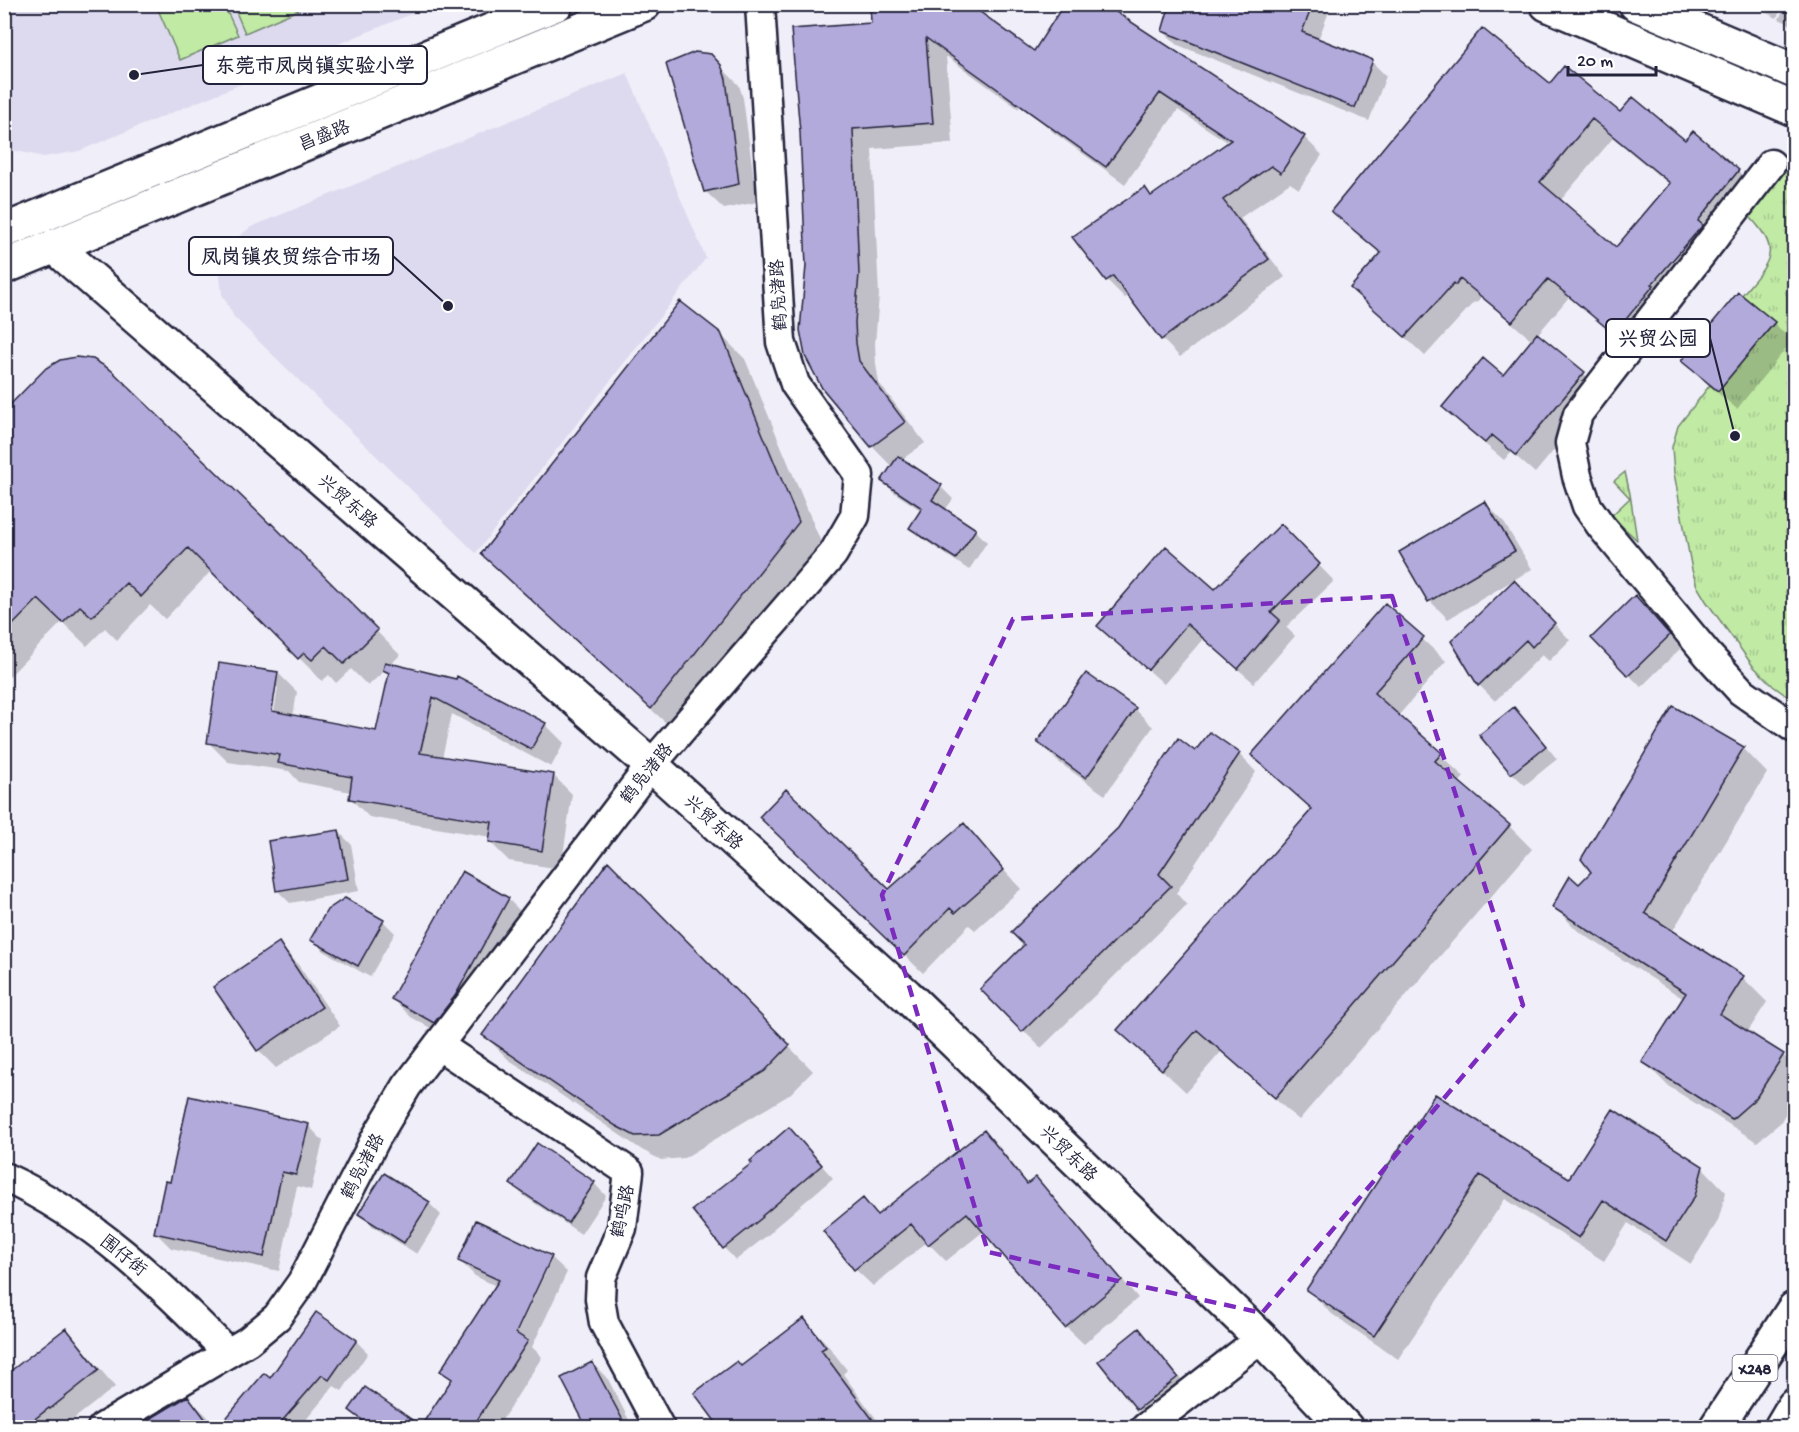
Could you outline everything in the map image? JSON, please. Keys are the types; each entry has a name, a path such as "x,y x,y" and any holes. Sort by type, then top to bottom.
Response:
{"street":[{"name":"昌盛路","path":"10,225 556,4"},
{"name":"昌盛路","path":"4,267 644,4"},
{"name":"鹤凫渚路","path":"102,1428 248,1341 278,1317 302,1282 377,1136 407,1086 651,765 833,554 855,516 859,475 795,384 781,342 760,4"},
{"path":"1547,4 1794,109"},
{"path":"1636,4 1794,71"},
{"path":"1771,164 1578,414 1570,443 1577,476 1587,506 1601,526 1708,655 1741,691 1794,728"},
{"path":"10,225 54,246"},
{"name":"兴贸东路","path":"54,246 651,765 909,998 1261,1338 1346,1428"},
{"name":"鹤鸣路","path":"438,1045 629,1172 622,1228 601,1278 600,1299 604,1323 660,1428"},
{"name":"围仔街","path":"4,1177 76,1218 130,1260 181,1305 228,1353"},
{"name":"X248","path":"1716,1428 1794,1309"},
{"path":"1145,1428 1261,1338"},
{"path":"1780,1428 1794,1406"}],"highlighted area":[{"path":"1392,596 1523,1005 1262,1313 988,1252 882,895 1013,619"}],"shaded area":[{"path":"4,5 433,5 79,151 44,157 12,150 5,145"},
{"path":"627,73 706,258 476,553 234,317 222,294 219,269 229,244 251,227"}],"green space":[{"path":"156,5 224,5 238,35 180,60"},
{"path":"233,5 301,5 303,8 245,33"},
{"path":"1794,161 1794,701 1773,686 1753,666 1697,586 1674,473 1672,447 1678,426 1710,385 1718,391 1775,322 1742,295 1769,257 1766,239 1749,216"},
{"path":"1625,472 1630,494 1637,540 1611,516 1630,498 1614,481"}],"building":[{"path":"870,4 969,4 1034,51 1064,4 1104,4 1305,136 1281,173 1271,166 1223,200 1269,259 1161,340 1113,276 1106,281 1072,237 1145,187 1151,196 1231,140 1160,93 1106,167 926,38 933,123 853,129 859,274 855,322 859,361 905,422 871,447 822,388 805,356 800,330 806,266 800,132 791,29 871,23"},
{"path":"1170,4 1313,4 1302,32 1373,60 1355,108 1162,31"},
{"path":"1482,28 1550,83 1564,66 1620,112 1633,97 1685,140 1693,131 1739,170 1698,221 1703,225 1652,284 1654,285 1614,334 1548,279 1512,322 1460,279 1405,337 1350,288 1381,253 1331,211","holes":["1592,119 1670,183 1616,247 1540,182"]},
{"path":"695,52 711,54 721,65 726,79 739,184 704,192 666,64"},
{"path":"1738,292 1775,322 1718,391 1681,361"},
{"path":"680,301 721,333 799,522 651,709 481,554"},
{"path":"1537,333 1585,372 1516,455 1492,435 1485,443 1442,407 1483,358 1503,375"},
{"path":"76,357 93,359 111,370 271,523 378,630 344,664 326,646 312,660 304,653 298,659 188,548 141,597 126,583 92,617 80,606 63,623 38,599 4,634 4,411 46,368 60,360"},
{"path":"898,456 942,485 932,500 976,529 956,559 909,528 922,508 881,481"},
{"path":"1485,501 1515,551 1428,602 1399,552"},
{"path":"1281,524 1320,564 1271,612 1280,620 1238,669 1187,624 1148,670 1097,626 1166,546 1215,589"},
{"path":"1514,580 1555,623 1532,647 1526,640 1478,686 1451,641"},
{"path":"1635,595 1670,635 1628,676 1591,638"},
{"path":"1385,603 1424,637 1374,693 1442,753 1435,761 1510,825 1275,1098 1197,1030 1162,1070 1117,1030 1312,809 1251,755"},
{"path":"385,662 456,679 457,676 546,723 531,749 433,697 420,753 554,774 542,851 489,842 492,822 349,799 352,777 278,763 280,755 207,743 219,663 278,672 272,711 376,731 389,673 383,670"},
{"path":"1086,673 1136,708 1086,778 1037,742"},
{"path":"1673,706 1744,747 1645,913 1744,976 1720,1014 1784,1054 1756,1098 1732,1119 1642,1062 1686,993 1552,907 1570,876 1579,884 1591,872 1581,859"},
{"path":"1514,707 1546,746 1511,774 1479,735"},
{"path":"1210,732 1240,753 1159,874 1171,886 1022,1032 980,989 1024,945 1011,932 1118,828 1178,738 1195,751"},
{"path":"786,789 889,889 964,823 1004,870 955,913 950,908 904,956 759,817"},
{"path":"339,830 348,879 276,891 268,841"},
{"path":"608,861 790,1045 765,1071 659,1135 635,1136 616,1126 482,1035"},
{"path":"462,871 509,898 455,996 434,1023 391,999"},
{"path":"345,898 384,920 358,966 310,940 327,910"},
{"path":"279,942 322,1007 257,1051 213,987"},
{"path":"1435,1094 1569,1178 1613,1109 1703,1166 1695,1196 1666,1241 1603,1200 1579,1238 1480,1175 1374,1336 1306,1290"},
{"path":"189,1096 309,1124 296,1175 282,1172 264,1257 154,1233 165,1181 170,1182"},
{"path":"789,1127 822,1165 723,1249 692,1210 752,1163 750,1161"},
{"path":"984,1130 1027,1184 1036,1177 1122,1280 1065,1328 967,1213 928,1245 911,1224 854,1270 823,1231 863,1198 877,1215"},
{"path":"537,1143 595,1182 568,1223 510,1184"},
{"path":"384,1173 430,1202 404,1243 358,1214"},
{"path":"476,1220 552,1256 516,1333 528,1341 472,1428 373,1428 349,1410 365,1387 421,1426 452,1379 440,1371 499,1280 458,1261"},
{"path":"316,1312 357,1340 329,1380 322,1375 276,1428 218,1428 264,1373 270,1378"},
{"path":"804,1318 826,1347 821,1350 879,1428 720,1428 694,1393 737,1361 741,1366"},
{"path":"66,1328 99,1370 23,1428 4,1428 4,1376"},
{"path":"1139,1328 1178,1377 1137,1410 1098,1361"},
{"path":"592,1362 627,1428 587,1428 561,1378"},
{"path":"188,1396 212,1428 135,1428"}],"place":[{"name":"东莞市凤岗镇实验小学","path":"134,75"},
{"name":"凤岗镇农贸综合市场","path":"448,306"},
{"name":"兴贸公园","path":"1735,436"}]}
